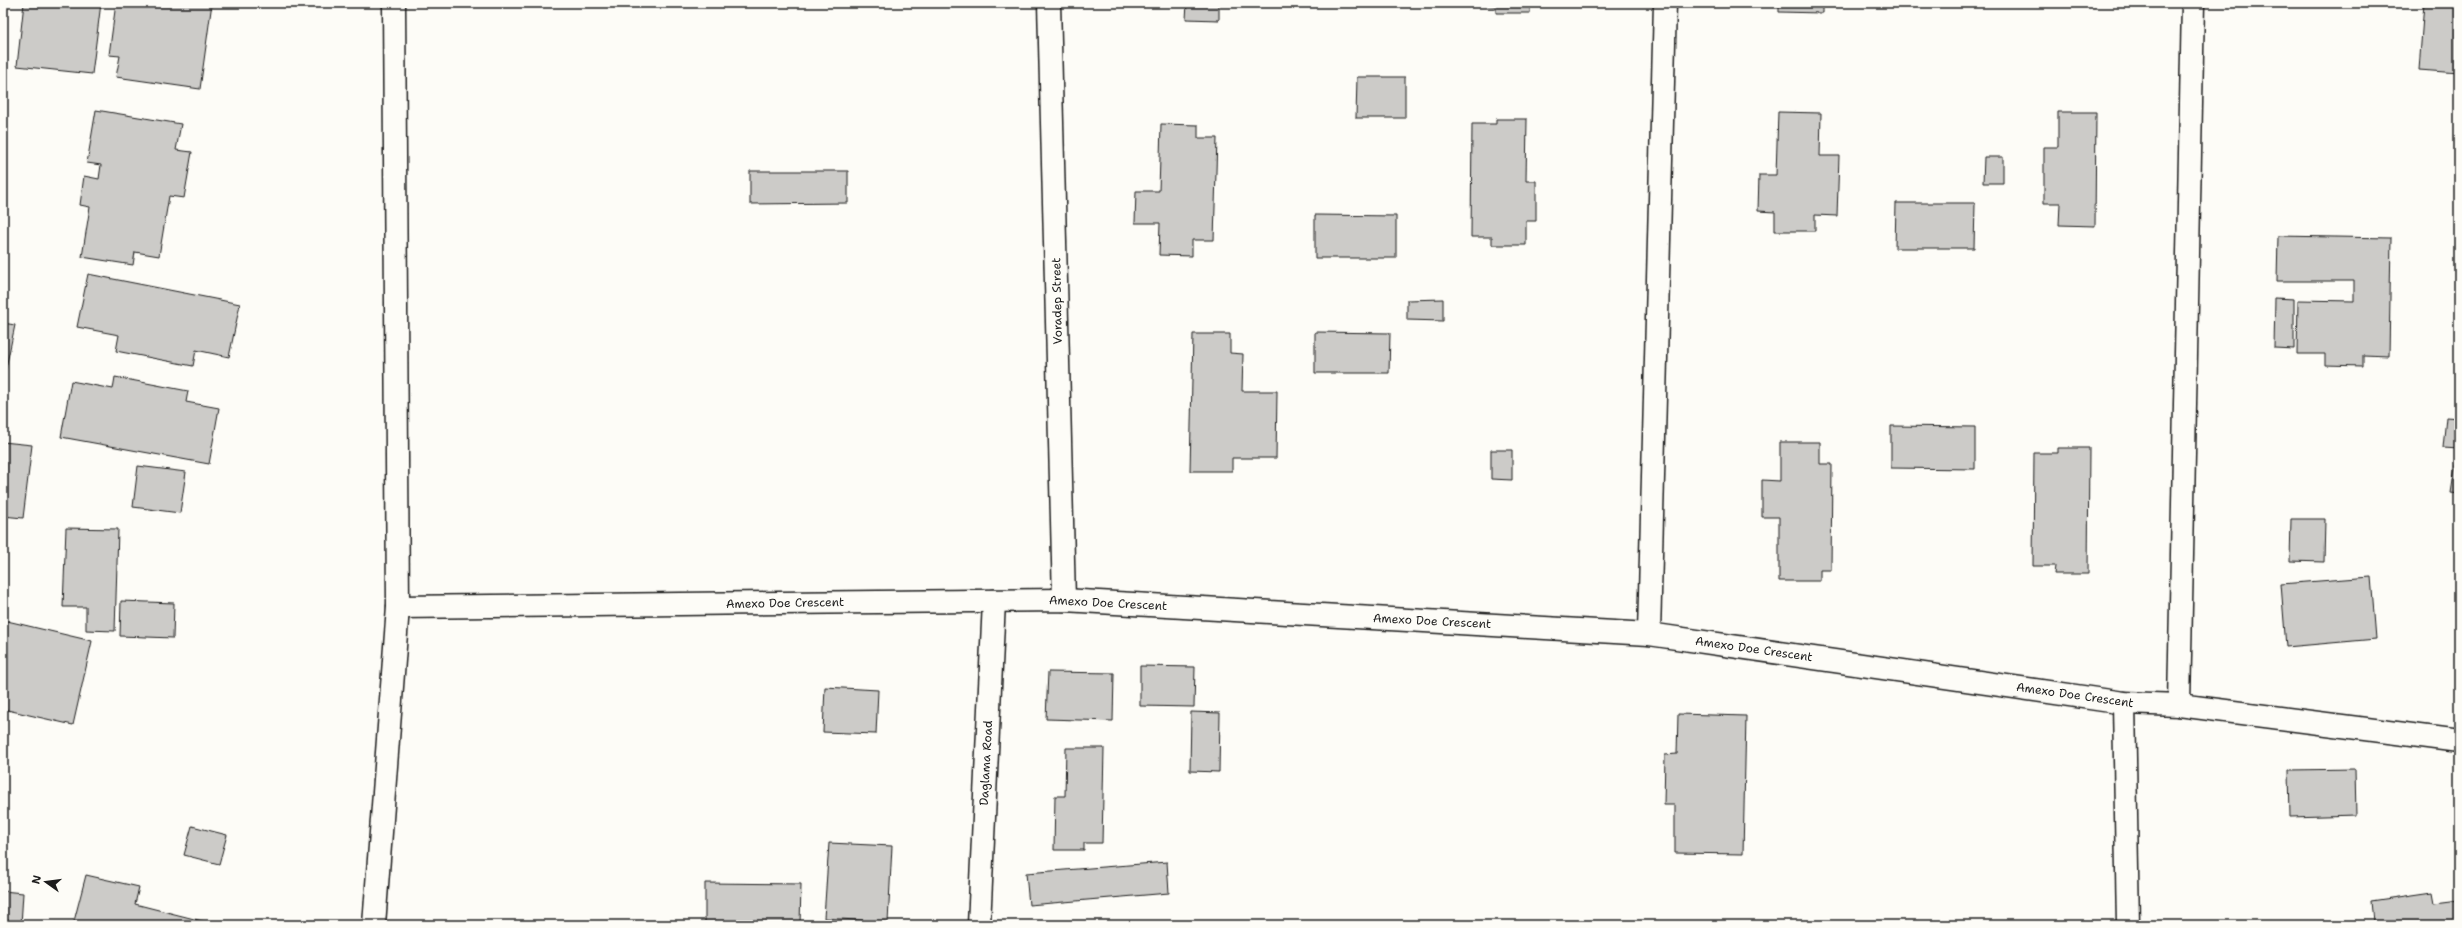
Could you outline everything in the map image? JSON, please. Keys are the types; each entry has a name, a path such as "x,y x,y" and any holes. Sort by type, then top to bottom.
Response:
{"street":[{"path":"374,925 398,607 394,3"},
{"name":"Voradep Street","path":"1049,3 1064,600"},
{"path":"1649,634 1665,3"},
{"path":"2179,706 2193,3"},
{"name":"Amexo Doe Crescent","path":"398,607 1064,600 1649,634 2124,702 2179,706 2459,742"},
{"name":"Daglama Road","path":"979,925 994,601"},
{"path":"2124,702 2128,925"}],"building":[{"path":"24,3 101,3 92,74 17,66"},
{"path":"116,3 212,3 200,89 116,77 120,56 109,55"},
{"path":"1187,3 1241,3 1219,4 1219,20 1186,19"},
{"path":"1475,3 1530,3 1530,13 1496,13 1496,6 1475,5"},
{"path":"1779,3 1822,3 1822,13 1779,12"},
{"path":"2054,3 2096,3 2096,6 2054,5"},
{"path":"2424,3 2459,3 2459,73 2419,70"},
{"path":"1357,77 1405,77 1405,118 1356,118"},
{"path":"96,110 181,124 176,150 192,152 184,198 169,196 159,256 135,252 133,265 82,257 90,207 80,205 84,176 99,179 101,165 87,163"},
{"path":"1778,112 1821,113 1820,156 1839,156 1837,216 1815,215 1815,231 1775,231 1775,212 1758,211 1759,175 1776,175"},
{"path":"2058,112 2096,112 2095,226 2059,225 2060,203 2044,203 2044,147 2058,147"},
{"path":"1496,119 1527,119 1526,181 1536,181 1536,221 1526,221 1526,245 1492,245 1492,237 1471,237 1472,124 1496,124"},
{"path":"1161,124 1198,125 1198,138 1217,138 1214,240 1192,240 1192,256 1159,255 1160,223 1135,223 1136,191 1159,191"},
{"path":"1984,157 2003,157 2003,183 1983,183"},
{"path":"750,171 848,171 848,203 750,204"},
{"path":"1896,203 1975,203 1974,248 1895,248"},
{"path":"1315,215 1396,216 1396,258 1315,258"},
{"path":"2278,236 2391,238 2389,356 2363,355 2363,366 2325,365 2325,354 2297,354 2298,300 2354,301 2354,281 2277,281"},
{"path":"88,274 240,304 229,357 196,350 193,366 116,351 119,335 77,327"},
{"path":"2275,298 2294,299 2294,349 2274,348"},
{"path":"1443,299 1443,321 1407,320 1407,300"},
{"path":"3,323 15,325 3,382"},
{"path":"1315,332 1390,333 1389,373 1315,373"},
{"path":"1193,334 1230,334 1230,353 1243,354 1242,391 1277,391 1276,458 1232,458 1232,471 1190,471"},
{"path":"115,377 188,391 186,402 219,408 209,464 61,437 71,381 113,389"},
{"path":"2446,417 2459,418 2459,449 2443,448"},
{"path":"1891,426 1975,427 1975,469 1891,468"},
{"path":"3,442 32,445 23,518 3,516"},
{"path":"1780,442 1820,442 1820,464 1832,464 1831,570 1820,570 1820,581 1779,581 1779,517 1762,517 1762,480 1780,481"},
{"path":"2058,448 2089,448 2088,574 2054,574 2055,566 2033,566 2034,453 2058,453"},
{"path":"1491,450 1512,450 1512,480 1491,479"},
{"path":"2457,455 2459,455 2459,494 2451,493"},
{"path":"138,466 186,472 180,513 133,507"},
{"path":"2291,519 2325,519 2324,562 2290,561"},
{"path":"66,528 118,529 115,631 86,630 86,607 63,607"},
{"path":"2371,577 2376,639 2286,647 2281,584"},
{"path":"121,601 174,603 173,638 120,636"},
{"path":"3,620 92,641 73,725 3,709"},
{"path":"1140,666 1195,667 1194,707 1140,706"},
{"path":"1048,672 1114,673 1113,721 1046,719"},
{"path":"825,687 878,690 876,734 823,732"},
{"path":"1191,712 1220,713 1219,772 1190,771"},
{"path":"1678,714 1746,716 1743,854 1675,853 1675,805 1664,805 1665,755 1677,754"},
{"path":"1066,748 1104,748 1102,843 1084,843 1084,850 1054,850 1055,796 1065,796"},
{"path":"2355,769 2356,815 2290,817 2289,770"},
{"path":"192,826 227,835 219,864 184,855"},
{"path":"829,843 892,846 888,922 824,918"},
{"path":"1167,862 1169,893 1029,905 1026,873"},
{"path":"86,875 139,887 135,904 210,923 210,925 73,925"},
{"path":"705,883 801,884 800,925 705,925"},
{"path":"3,891 23,893 21,925 3,925"},
{"path":"2433,892 2435,903 2459,900 2459,925 2358,925 2373,923 2371,901"}]}
